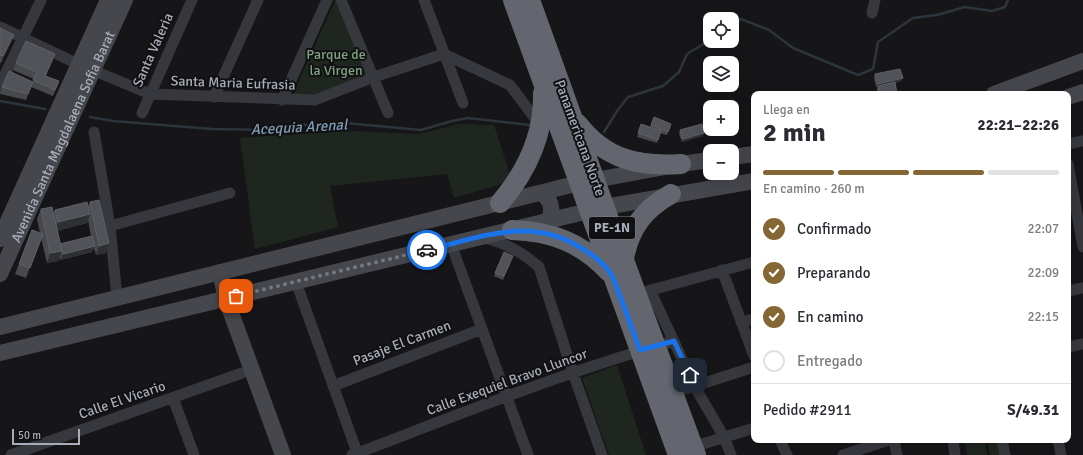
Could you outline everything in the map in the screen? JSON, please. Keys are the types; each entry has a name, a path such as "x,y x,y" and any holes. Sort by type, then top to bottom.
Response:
{"highway":[{"name":"Panamericana Norte","path":"513,0 542,81 587,181 597,209 612,274 656,346 674,393 689,452"},
{"name":"Panamericana Norte","path":"530,0 570,114 587,181"},
{"path":"500,203 514,186 526,167 535,146 543,103 542,81"},
{"path":"570,114 586,134 607,151 623,159 640,164 680,164"},
{"path":"624,258 628,241 635,226 646,212 659,201 671,194"},
{"name":"Panamericana Norte","path":"597,209 643,292 656,346 689,452"},
{"path":"512,230 537,232 567,240 584,249 599,260 612,274"}],"main road":[{"name":"Avenida Santa Magdalaena Sofia Barat","path":"0,239 108,0"},
{"name":"Avenida Santa Magdalaena Sofia Barat","path":"0,274 125,0"},
{"path":"1002,91 1083,61"},
{"path":"1071,96 1083,92"},
{"path":"739,156 751,154"},
{"path":"0,327 587,181 703,161"},
{"path":"0,353 597,209 671,194 751,181"},
{"path":"541,193 548,199 552,208 548,221"},
{"path":"215,273 221,300 242,373 272,455"},
{"path":"221,300 283,455"}],"street":[{"path":"0,84 41,0"},
{"name":"Santa Valeria","path":"142,113 192,0"},
{"path":"214,97 258,0"},
{"path":"282,100 327,0"},
{"path":"341,0 388,113"},
{"path":"424,0 462,103"},
{"path":"872,13 875,0"},
{"name":"Santa Maria Eufrasia","path":"0,27 78,64 150,94 315,100 374,77 444,54"},
{"path":"444,54 511,86 540,125"},
{"path":"94,132 110,226 117,298"},
{"path":"1071,143 1083,141"},
{"path":"1071,181 1083,247"},
{"path":"110,226 230,193"},
{"path":"482,237 494,240 510,247 528,257 539,267 573,374 602,455"},
{"path":"451,244 528,455"},
{"path":"643,292 751,263"},
{"path":"722,270 751,348"},
{"path":"296,282 333,386 355,454"},
{"path":"1071,290 1083,288"},
{"path":"741,322 751,320"},
{"name":"Pasaje El Carmen","path":"333,386 482,329"},
{"path":"1071,346 1083,344"},
{"path":"656,346 695,387 724,437 731,455"},
{"name":"Calle Exequiel Bravo Lluncor","path":"355,454 506,397 656,346"},
{"path":"674,393 751,368"},
{"name":"Calle El Vicario","path":"11,455 242,373"},
{"path":"173,398 194,455"},
{"path":"689,452 724,437 751,429"},
{"path":"781,443 787,455"},
{"path":"843,455 880,443"},
{"path":"895,443 897,455"},
{"path":"953,443 955,455"},
{"path":"1003,443 1005,455"},
{"path":"1059,443 1061,455"}],"green space":[{"name":"Parque de la Virgen","path":"335,1 340,1 369,77 317,96 296,96 294,92"},
{"path":"458,124 494,125 512,181 454,198 447,174 330,186 338,227 255,249 240,138 351,131 419,134"},
{"path":"617,365 646,455 609,455 582,378"},
{"path":"965,443 985,443 987,455 967,455"},
{"path":"988,443 1001,443 1003,455 990,455"}],"building":[{"path":"0,28 14,35 3,56 0,55"},
{"path":"26,41 55,54 45,76 59,81 55,90 33,80 37,72 16,63"},
{"path":"900,69 903,78 878,84 875,74"},
{"path":"9,71 33,82 28,94 2,87"},
{"path":"895,82 896,91 879,91 878,86"},
{"path":"654,117 671,124 668,132 651,125"},
{"path":"641,124 661,131 658,140 638,133"},
{"path":"702,124 703,133 683,139 680,130"},
{"path":"99,200 109,243 99,246 90,202"},
{"path":"87,202 90,214 58,222 55,210"},
{"path":"52,207 62,251 50,253 41,209"},
{"path":"32,230 43,234 30,268 19,264"},
{"path":"92,236 95,246 63,254 60,244"},
{"path":"504,252 513,256 504,276 495,273"}],"waterway":[{"name":"Acequia Arenal","path":"739,21 741,19 769,30 793,48 858,75 873,69 878,42 913,18 937,15 965,7 992,11 1005,7 1008,0"},
{"name":"Acequia Arenal","path":"604,132 628,97 663,86 679,72 687,54 703,44"},
{"name":"Acequia Arenal","path":"0,101 45,109"},
{"name":"Acequia Arenal","path":"90,117 113,121 212,129 274,130 295,124 320,126 345,123 421,130 468,118 530,125"}],"way so far":[{"path":"236,296 427,250"}],"route":[{"path":"427,250 512,230 531,230 567,240 584,249 599,260 612,274 640,350 674,341 690,375"}]}
